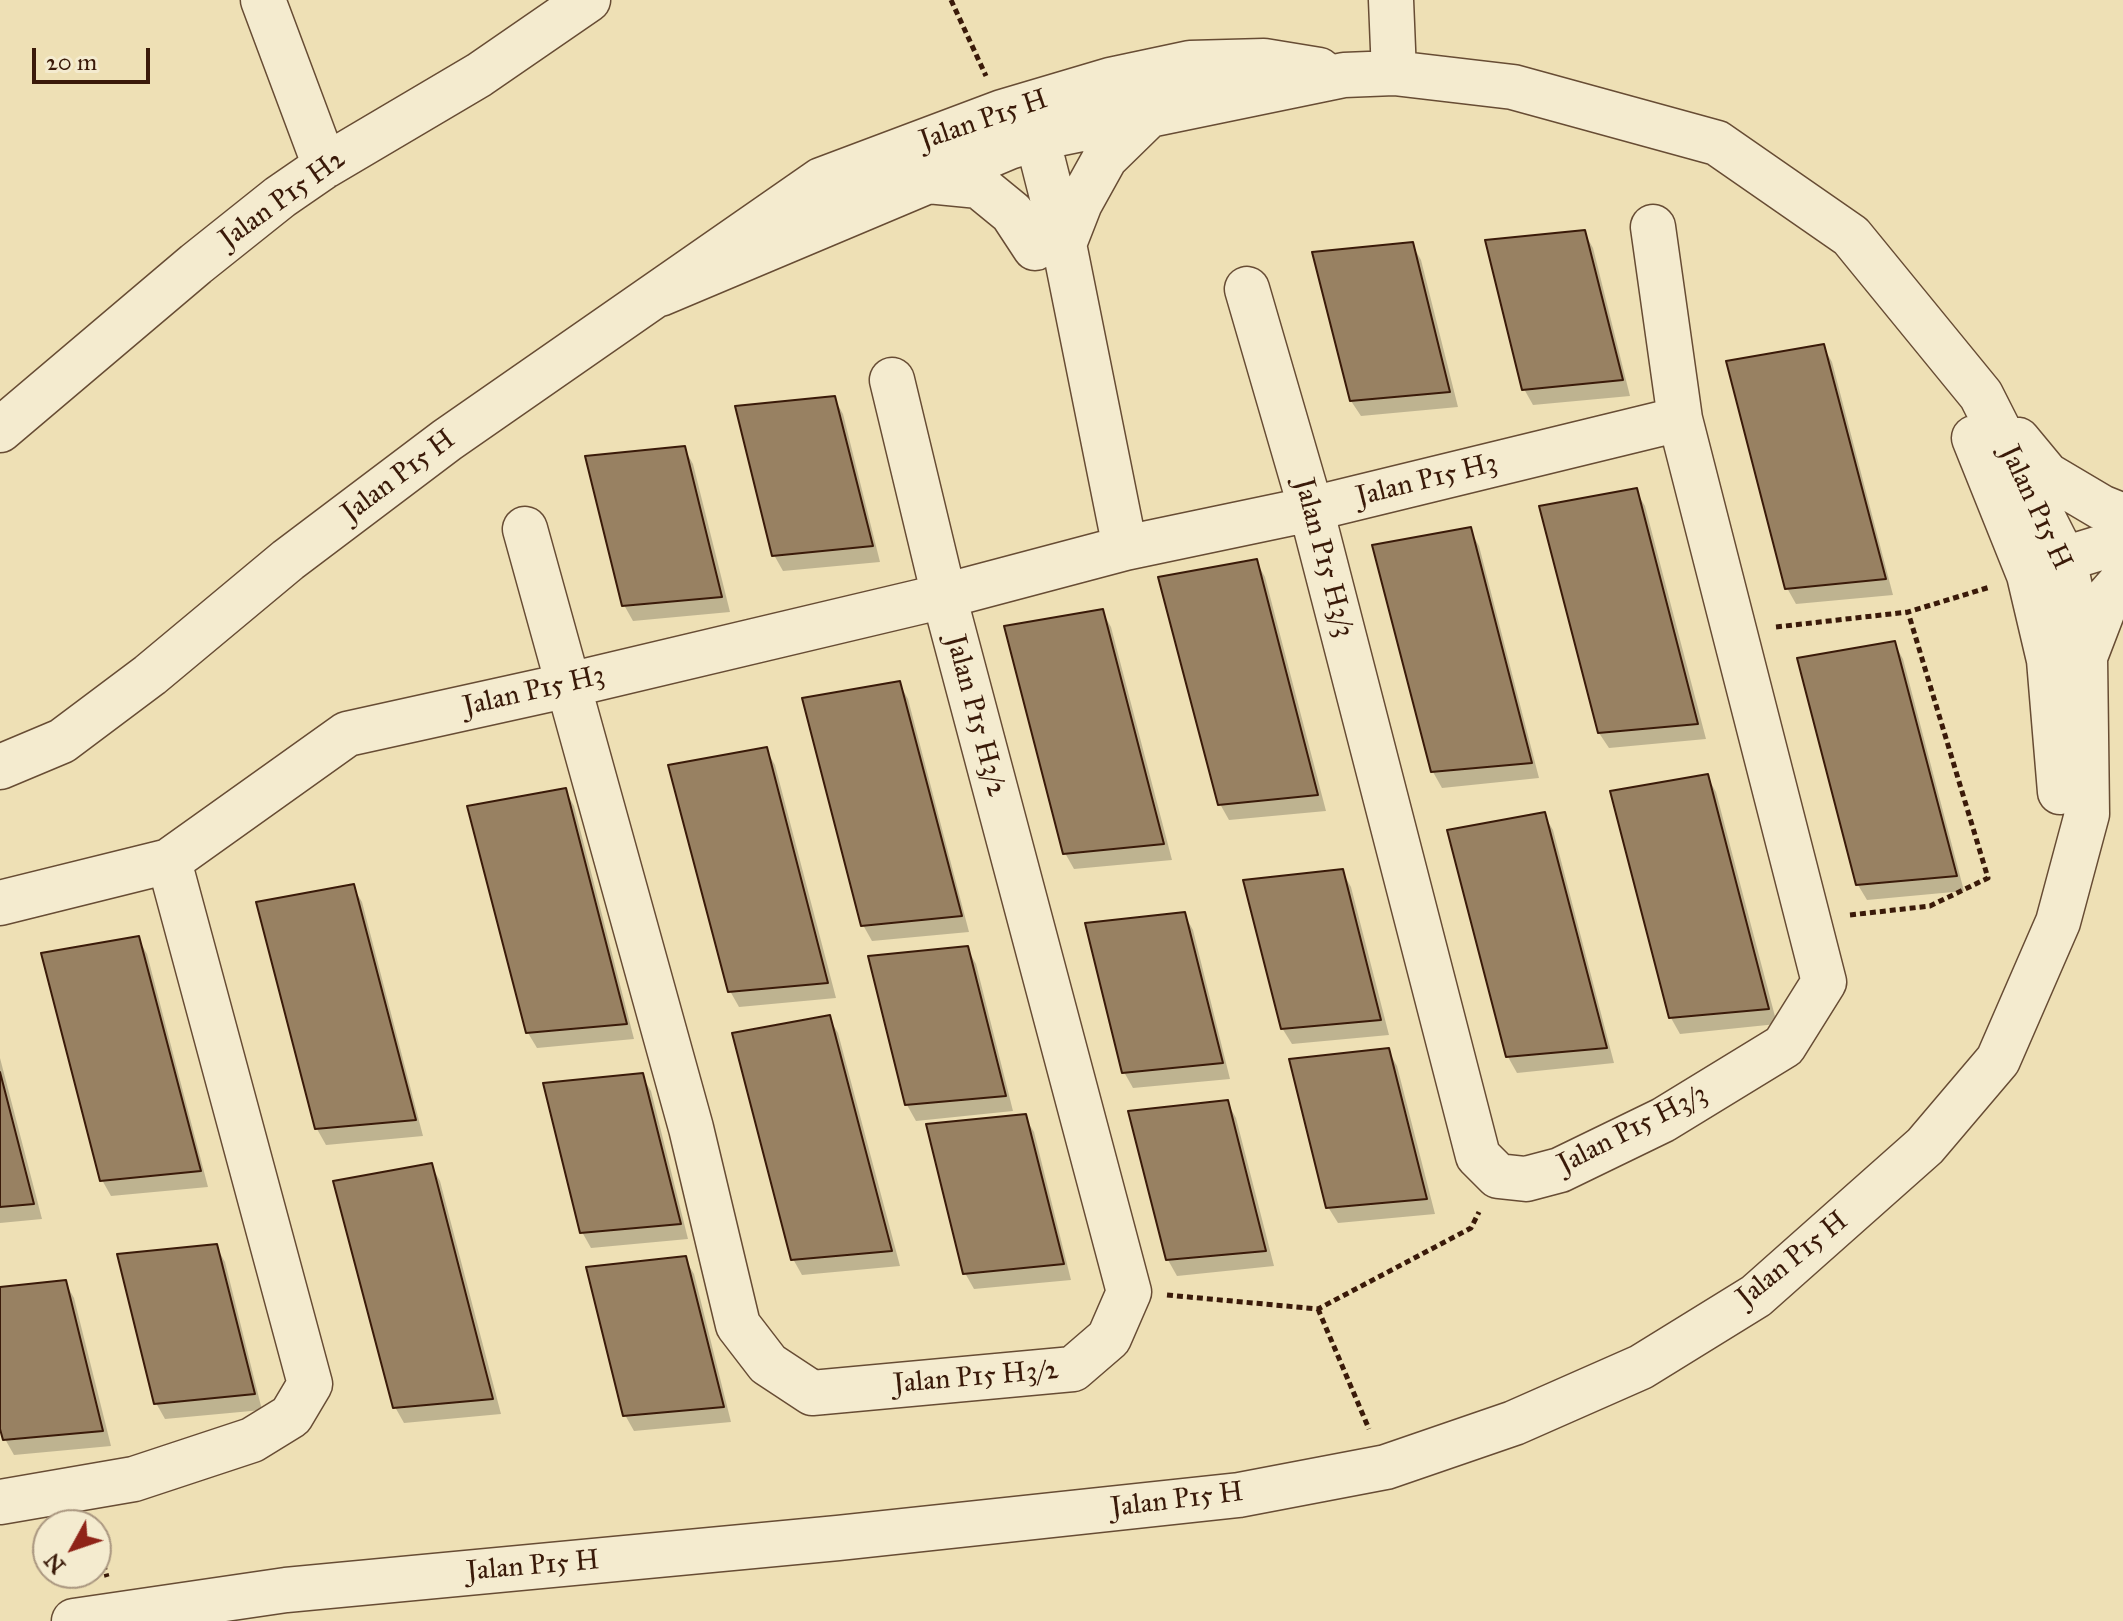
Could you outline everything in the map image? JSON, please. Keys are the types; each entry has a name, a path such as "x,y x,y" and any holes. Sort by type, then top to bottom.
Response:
{"street":[{"path":"263,0 325,166"},
{"name":"Jalan P15 H2","path":"0,430 280,197 325,166 479,75 588,0"},
{"path":"1391,0 1394,73"},
{"name":"Jalan P15 H","path":"660,294 928,181 1020,125 1110,80 1190,63 1264,61 1344,75"},
{"name":"Jalan P15 H","path":"0,767 62,741 150,675 288,560 447,440 821,180 1020,125 1148,116 1344,75 1394,73 1513,87 1717,143 1851,236 1981,395 2046,567 2055,581 2067,659 2058,922 1998,1060 1925,1146 1756,1296 1641,1367 1514,1423 1386,1467 1239,1495 854,1536 286,1590 74,1621"},
{"path":"1049,246 1080,203 1105,158 1148,116"},
{"path":"1020,125 1049,246 1113,551"},
{"path":"928,181 979,186 1049,246"},
{"name":"Jalan P15 H3/3","path":"1247,289 1311,509 1478,1156 1498,1176 1526,1179 1560,1170 1663,1120 1784,1046 1824,982 1680,419 1653,227"},
{"name":"Jalan P15 H","path":"1851,236 1962,407 1986,468 2042,543 2046,567"},
{"name":"Jalan P15 H3/2","path":"525,529 691,1128 738,1325 768,1364 812,1393 1073,1369 1109,1338 1129,1292 944,596 892,380"},
{"path":"1981,395 2047,475 2101,507 2123,516"},
{"name":"Jalan P15 H3","path":"0,903 169,861 347,734 569,685 944,596 1113,551 1311,509 1680,419"},
{"path":"2046,567 2123,541"},
{"path":"2067,659 2108,597 2123,580"},
{"name":"Jalan P15 H","path":"0,735 69,711 150,675"},
{"path":"0,1502 134,1479 252,1440 291,1416 310,1384 169,861"}],"path":[{"path":"951,0 1020,125"},
{"path":"1734,632 1908,612 2046,567"},
{"path":"1808,919 1930,906 1988,878 1908,612"},
{"path":"1129,1292 1318,1309 1471,1228 1498,1176"},
{"path":"1318,1309 1386,1467"}],"building":[{"path":"1585,230 1623,380 1522,390 1485,240"},
{"path":"1413,242 1450,392 1350,401 1312,252"},
{"path":"1824,344 1886,579 1785,589 1726,361"},
{"path":"835,396 873,546 772,556 735,406"},
{"path":"685,446 722,597 622,606 585,456"},
{"path":"1637,488 1698,724 1598,733 1539,506"},
{"path":"1471,527 1532,763 1431,772 1372,545"},
{"path":"1257,559 1318,795 1218,805 1158,577"},
{"path":"1103,609 1164,844 1063,854 1004,626"},
{"path":"1895,641 1957,876 1856,885 1797,658"},
{"path":"900,681 962,916 861,926 802,698"},
{"path":"767,747 828,983 728,992 668,765"},
{"path":"1708,774 1769,1009 1669,1018 1610,791"},
{"path":"566,788 627,1024 526,1033 467,806"},
{"path":"1545,812 1607,1048 1506,1057 1447,830"},
{"path":"1343,869 1381,1020 1281,1029 1243,880"},
{"path":"354,884 416,1120 315,1129 256,902"},
{"path":"1185,912 1223,1063 1122,1073 1085,923"},
{"path":"139,936 201,1171 100,1181 41,953"},
{"path":"968,946 1006,1096 905,1105 868,956"},
{"path":"830,1015 892,1251 791,1260 732,1033"},
{"path":"1389,1048 1427,1199 1326,1208 1289,1059"},
{"path":"0,1072 34,1204 0,1207"},
{"path":"643,1073 681,1224 580,1233 543,1083"},
{"path":"1228,1100 1266,1251 1166,1260 1128,1111"},
{"path":"1026,1114 1064,1264 963,1274 926,1124"},
{"path":"432,1163 493,1399 393,1408 333,1181"},
{"path":"217,1244 255,1394 154,1404 117,1254"},
{"path":"686,1256 724,1407 623,1416 586,1267"},
{"path":"66,1280 103,1431 3,1440 0,1429 0,1287"}]}
